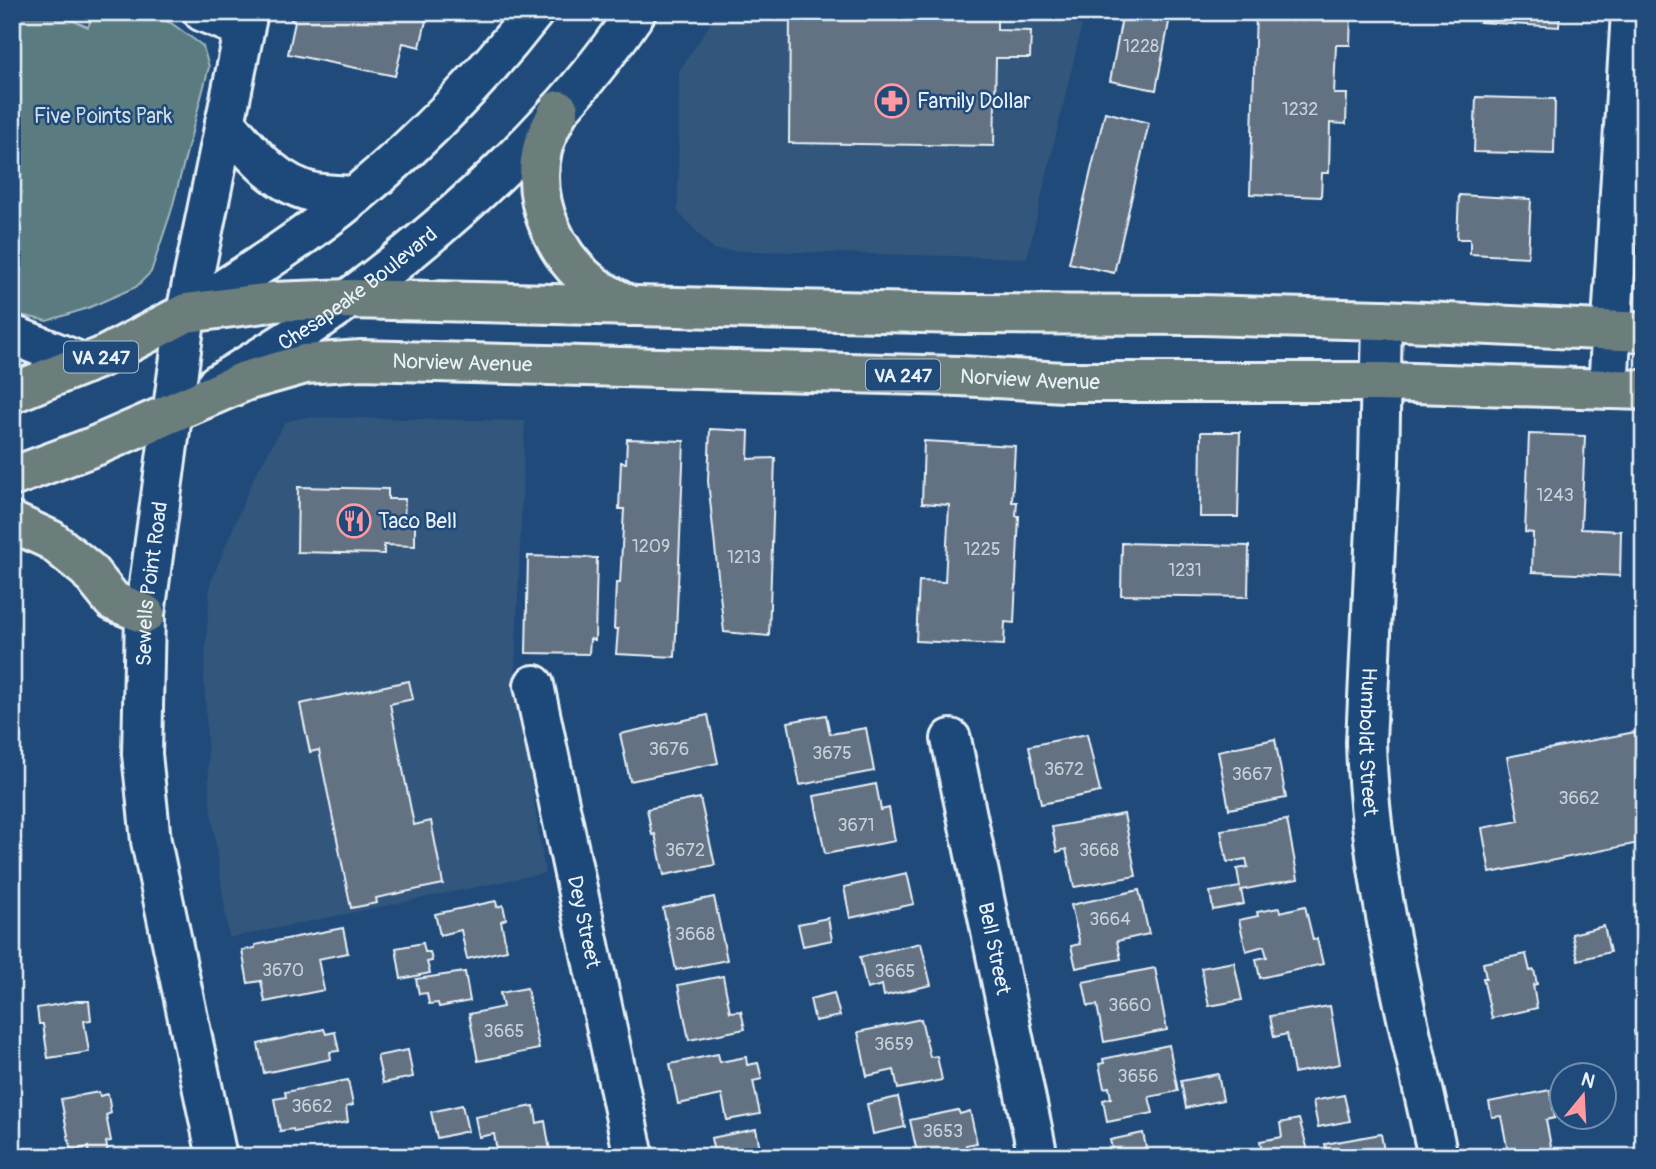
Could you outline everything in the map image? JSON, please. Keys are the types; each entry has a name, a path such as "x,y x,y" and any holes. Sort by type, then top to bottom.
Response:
{"main road":[{"path":"202,12 246,20"},
{"path":"186,313 264,264 354,196 427,132 507,46 534,12"},
{"name":"Chesapeake Boulevard","path":"12,477 171,413 350,299 413,250 489,182 559,110 636,12"},
{"path":"1626,389 1631,12"},
{"name":"Sewells Point Road","path":"217,1157 151,841 142,754 145,614 186,313 246,20"},
{"path":"559,110 542,152 539,184 543,211 557,243 579,272 601,290 632,307"},
{"path":"225,122 264,168 288,184 316,193 354,196"},
{"name":"VA 247","path":"12,393 85,364 186,313 272,302 350,299 963,314 1202,315 1627,331"},
{"name":"Humboldt Street","path":"1382,320 1379,462 1366,742 1367,781 1377,869 1438,1157"},
{"path":"12,335 85,364"},
{"name":"Norview Avenue","path":"171,413 245,381 305,364 361,360 960,376 1064,382 1381,382 1626,389"},
{"path":"12,522 51,540 88,570 113,600 145,614"},
{"name":"Dey Street","path":"534,685 634,1157"},
{"name":"Bell Street","path":"951,739 1038,1157"}],"shaded area":[{"path":"718,12 1085,12 1027,258 714,250 678,212 679,71"},
{"path":"306,417 525,421 515,673 545,873 229,938 210,804 204,676 210,584 254,477 285,422"}],"green space":[{"name":"Five Points Park","path":"12,12 53,12 88,27 94,12 141,12 171,23 203,46 209,67 171,212 151,272 136,287 88,308 47,321 12,313"}],"building":[{"path":"293,12 428,12 420,47 403,43 395,76 288,54 295,22 291,20"},
{"name":"Family Dollar","path":"790,12 997,12 997,30 1031,31 1030,58 996,58 994,146 789,143"},
{"path":"1123,12 1171,12 1156,90 1110,81"},
{"path":"1256,12 1351,14 1350,45 1336,45 1334,94 1347,94 1346,124 1330,123 1329,173 1322,173 1321,197 1250,194"},
{"path":"1481,12 1560,12 1559,27 1480,22"},
{"path":"1476,97 1555,99 1554,154 1474,152"},
{"path":"1105,112 1149,123 1114,273 1069,263"},
{"path":"1459,195 1531,199 1528,257 1470,254 1470,239 1457,239"},
{"path":"710,429 749,431 748,459 775,458 769,636 724,632 708,481"},
{"path":"1201,432 1240,432 1238,517 1200,517"},
{"path":"1529,434 1585,436 1581,529 1621,531 1620,576 1532,572 1533,533 1525,532"},
{"path":"627,439 684,441 675,657 616,654 616,583 620,583 624,509 619,509 621,462 626,463"},
{"path":"924,441 1015,446 1012,502 1017,502 1016,516 1019,516 1014,623 1005,622 1004,645 916,641 919,581 945,582 949,505 922,503"},
{"name":"Taco Bell","path":"298,487 388,489 388,499 405,499 404,520 415,521 415,546 384,545 384,554 297,552"},
{"path":"1122,543 1249,546 1248,597 1121,595"},
{"path":"528,556 597,558 595,640 590,639 589,654 526,653"},
{"path":"409,681 413,699 390,704 414,825 431,821 443,884 376,898 377,903 351,908 319,750 310,752 300,704"},
{"path":"708,715 718,763 630,781 620,734"},
{"path":"826,715 830,734 866,728 874,771 800,785 788,722"},
{"path":"1635,732 1644,776 1644,842 1490,873 1482,828 1519,821 1507,757"},
{"path":"1087,734 1100,792 1041,804 1029,746"},
{"path":"1275,739 1286,798 1229,809 1218,751"},
{"path":"876,784 881,810 889,808 895,841 825,854 814,796"},
{"path":"700,798 715,865 664,875 647,809"},
{"path":"1124,814 1136,876 1074,887 1066,849 1057,852 1052,827"},
{"path":"1287,820 1298,879 1241,890 1244,904 1213,910 1210,892 1240,887 1237,869 1248,867 1246,859 1227,862 1221,830"},
{"path":"907,873 914,904 850,918 844,887"},
{"path":"1139,890 1149,934 1117,941 1121,959 1076,968 1071,946 1080,944 1071,905"},
{"path":"714,897 727,960 676,970 663,908"},
{"path":"496,901 497,907 503,905 506,919 501,921 507,950 467,959 461,930 440,935 435,914"},
{"path":"1305,906 1313,940 1317,939 1323,964 1260,978 1256,959 1267,957 1264,946 1246,951 1239,920 1258,916 1257,912 1279,908 1280,912"},
{"path":"828,918 832,940 803,946 798,924"},
{"path":"1604,926 1610,952 1578,960 1572,934"},
{"path":"343,928 348,953 318,959 324,990 265,1002 261,981 248,983 242,950 255,948 255,945"},
{"path":"423,943 425,952 430,952 432,961 427,962 430,973 401,979 396,948"},
{"path":"921,943 931,985 884,996 882,985 867,989 860,957"},
{"path":"1526,954 1537,984 1533,985 1537,1008 1492,1018 1483,978 1486,978 1483,963"},
{"path":"1234,962 1242,1000 1209,1006 1201,968"},
{"path":"1155,968 1167,1030 1104,1042 1097,1005 1088,1006 1083,982"},
{"path":"465,972 470,1001 439,1007 438,1003 429,1004 427,993 419,994 416,979"},
{"path":"723,976 730,1012 741,1011 745,1029 689,1040 678,985"},
{"path":"527,988 539,1049 478,1061 469,1014 503,1007 500,993"},
{"path":"834,993 840,1016 815,1021 810,999"},
{"path":"89,1001 91,1020 84,1021 89,1052 48,1058 43,1024 39,1024 37,1008"},
{"path":"1330,1006 1340,1064 1294,1073 1287,1034 1274,1037 1270,1016"},
{"path":"921,1019 930,1057 937,1056 942,1080 898,1089 894,1070 867,1076 858,1032"},
{"path":"324,1029 326,1034 335,1032 339,1051 330,1052 331,1059 264,1073 258,1044"},
{"path":"1644,1030 1644,1067 1642,1068 1634,1031"},
{"path":"1169,1045 1178,1091 1149,1097 1153,1113 1107,1122 1103,1100 1111,1098 1109,1087 1104,1088 1099,1064 1104,1063 1103,1059"},
{"path":"408,1050 413,1077 383,1083 377,1056"},
{"path":"718,1054 720,1062 746,1057 747,1065 758,1063 762,1079 753,1081 760,1114 727,1120 722,1095 678,1104 670,1064"},
{"path":"1218,1074 1223,1100 1186,1108 1181,1081"},
{"path":"348,1080 353,1105 346,1107 348,1122 294,1132 293,1129 280,1131 274,1099 286,1097 285,1092"},
{"path":"1548,1090 1546,1120 1553,1157 1509,1157 1501,1116 1492,1117 1489,1102"},
{"path":"99,1092 100,1096 108,1094 111,1113 106,1115 111,1141 106,1142 108,1153 89,1156 88,1147 71,1151 61,1099"},
{"path":"1344,1095 1350,1121 1318,1127 1313,1101"},
{"path":"898,1097 905,1127 873,1134 867,1104"},
{"path":"462,1105 468,1131 437,1138 431,1112"},
{"path":"534,1106 537,1123 545,1121 551,1157 498,1157 494,1134 479,1137 475,1117"},
{"path":"958,1110 960,1114 970,1111 977,1143 966,1145 967,1149 918,1157 910,1120"},
{"path":"1299,1119 1310,1157 1263,1157 1260,1141 1282,1137 1280,1123"},
{"path":"756,1129 762,1157 715,1157 711,1138"},
{"path":"1143,1133 1148,1157 1114,1157 1110,1140"},
{"path":"1381,1134 1385,1157 1328,1157 1325,1144"}],"place":[{"name":"Family Dollar","path":"892,101"},
{"name":"Taco Bell","path":"354,521"}]}
